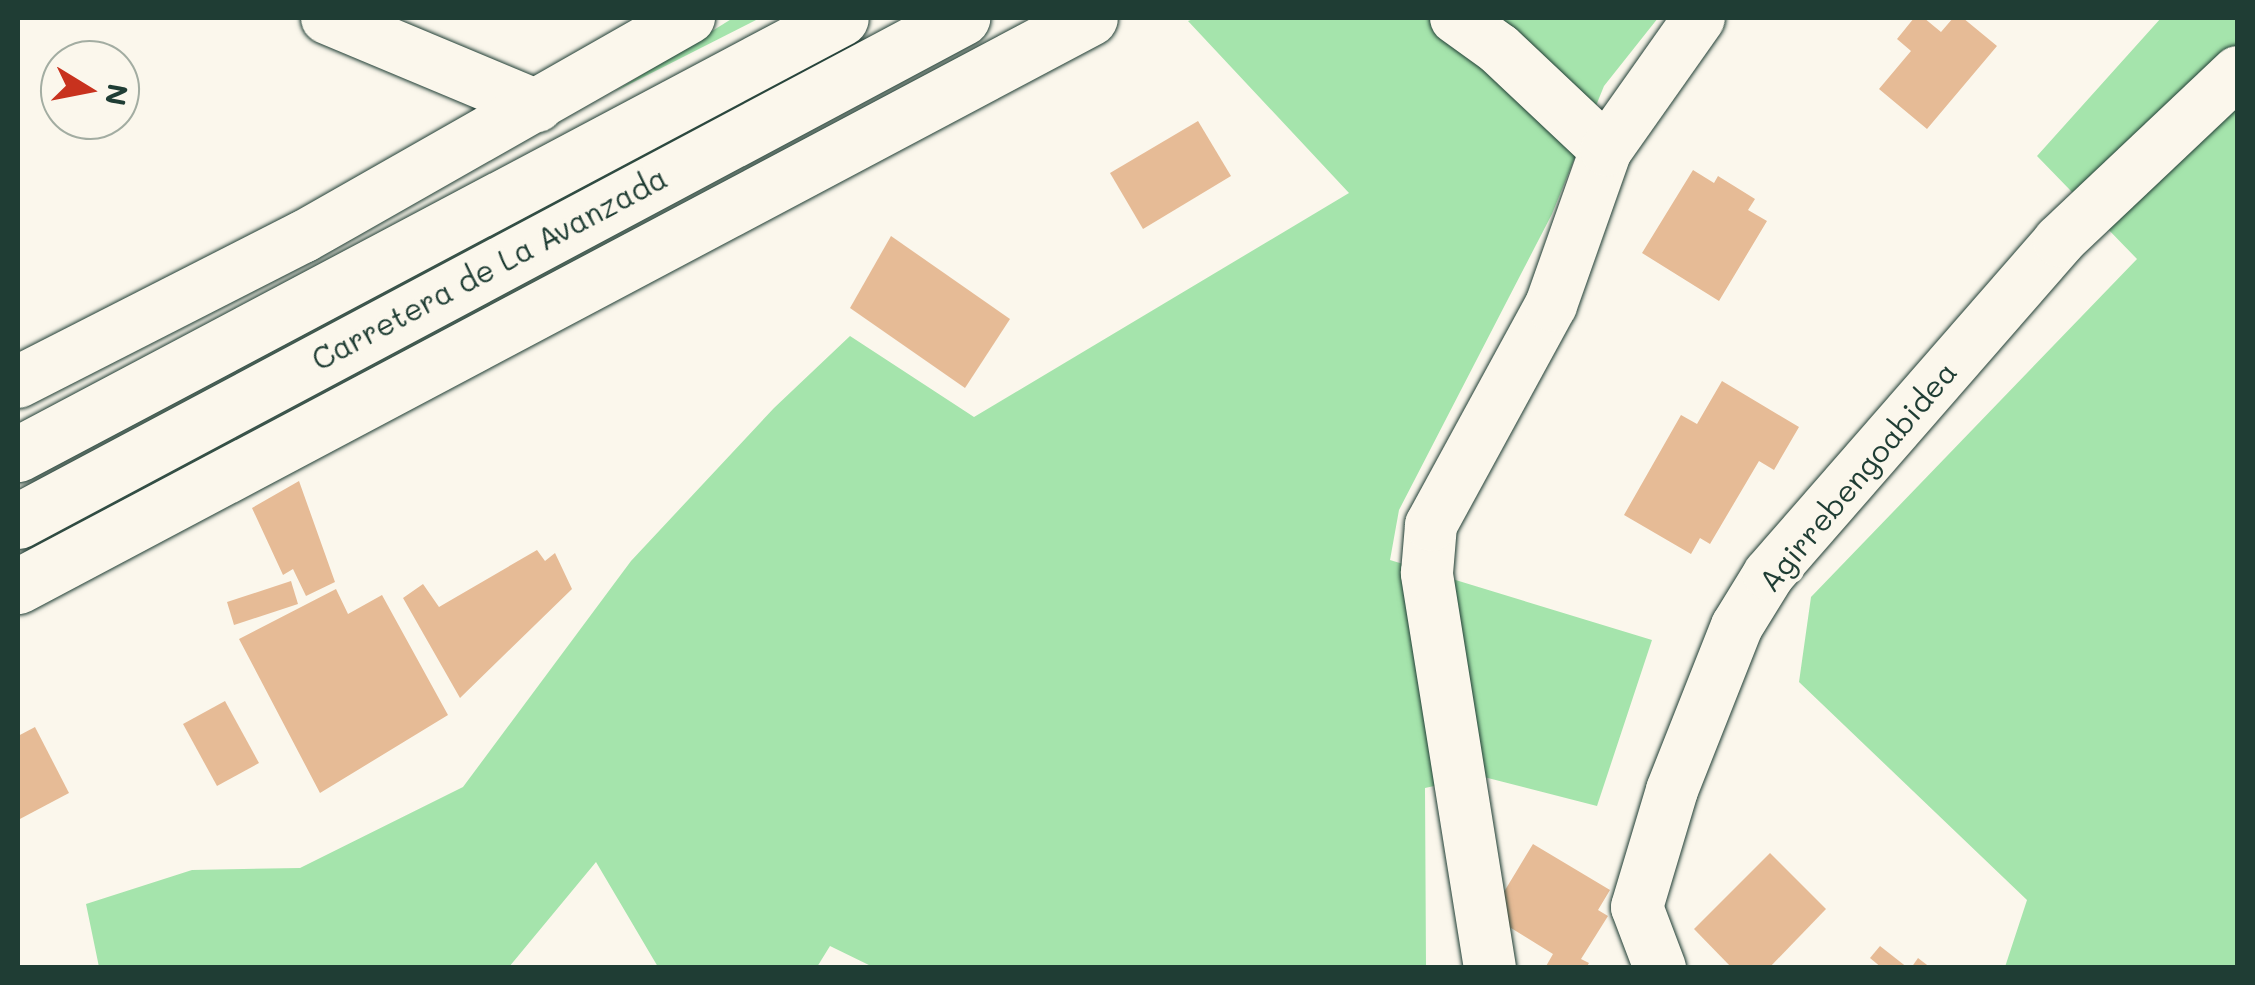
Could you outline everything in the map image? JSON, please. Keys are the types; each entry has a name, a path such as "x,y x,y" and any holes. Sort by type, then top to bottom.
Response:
{"main road":[{"name":"Carretera de La Avanzada","path":"18,454 841,18"},
{"name":"Carretera de La Avanzada","path":"18,521 962,18"},
{"path":"18,586 1088,20"}],"street":[{"path":"326,18 537,106"},
{"path":"18,382 303,237 689,18"},
{"path":"1456,18 1499,48 1606,150"},
{"path":"1490,968 1427,573 1431,526 1551,305 1606,150 1699,18"},
{"name":"Agirrebengoabidea","path":"1660,968 1637,906 1672,790 1730,644 1769,574 2059,242 2238,72"}],"green space":[{"path":"733,18 760,18 614,92"},
{"path":"1658,18 1604,86 1552,214 1399,510 1390,560 1652,640 1597,806 1480,776 1425,788 1426,967 875,968 830,946 817,967 658,967 596,862 509,967 99,967 86,904 192,870 300,868 463,787 631,561 774,408 850,336 974,417 1349,193 1188,21"},
{"path":"2161,18 2237,18 2237,967 2005,967 2027,900 1799,682 1811,597 2137,259 2037,156"}],"building":[{"path":"1914,18 1924,18 1941,32 1953,18 1963,18 1997,46 1927,129 1879,89 1911,51 1897,39"},
{"path":"1198,121 1231,176 1143,229 1110,173"},
{"path":"1693,170 1714,183 1718,176 1755,199 1748,210 1767,221 1719,301 1642,253"},
{"path":"891,236 1010,319 965,388 850,308"},
{"path":"1722,381 1799,427 1774,470 1759,461 1710,544 1700,538 1691,554 1624,515 1681,415 1697,424"},
{"path":"299,481 335,582 306,596 293,569 283,575 252,508"},
{"path":"537,550 545,561 555,553 572,589 460,698 403,598 423,584 439,607"},
{"path":"291,581 298,604 234,625 227,602"},
{"path":"336,589 348,614 382,595 448,715 320,793 239,639"},
{"path":"225,701 259,763 217,786 183,724"},
{"path":"35,727 69,793 18,820 18,736"},
{"path":"1533,844 1610,890 1598,910 1608,916 1581,959 1589,963 1586,968 1545,968 1553,954 1490,915"},
{"path":"1770,853 1826,909 1769,968 1732,968 1694,929"},
{"path":"1880,946 1908,968 1882,968 1870,958"},
{"path":"1918,958 1931,968 1911,968"}]}
